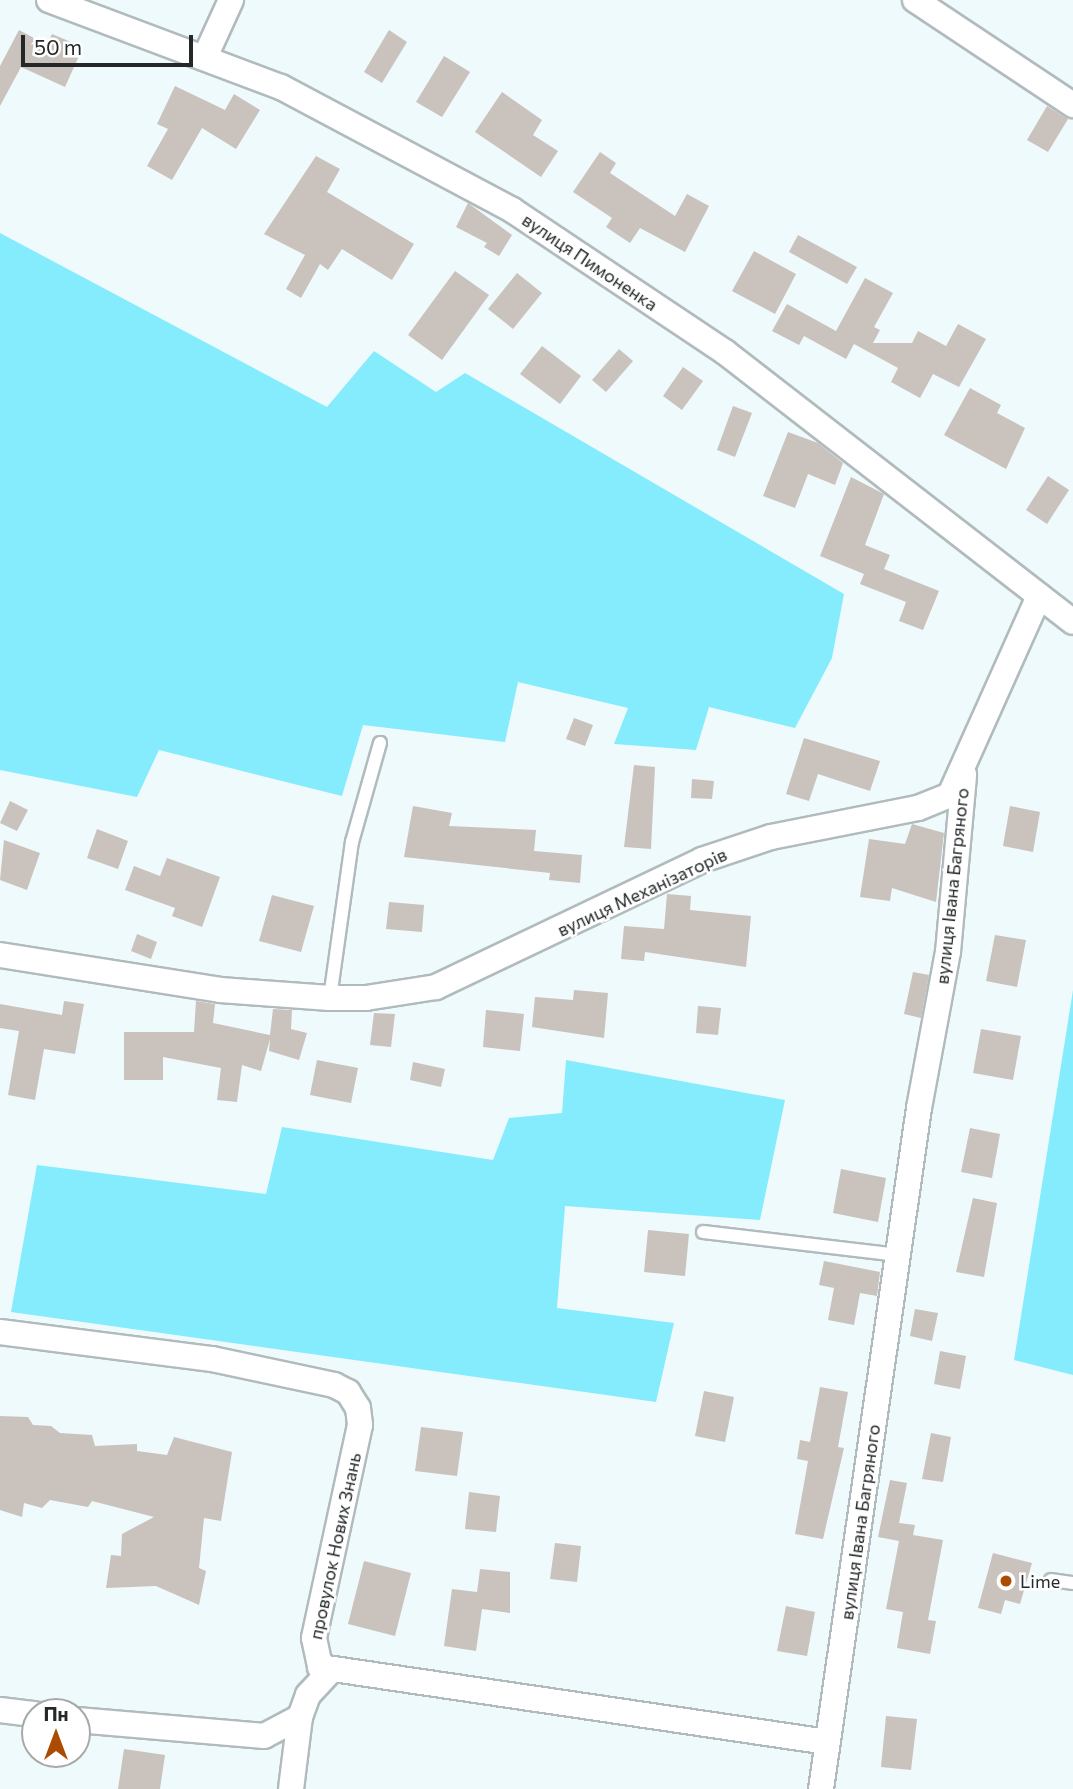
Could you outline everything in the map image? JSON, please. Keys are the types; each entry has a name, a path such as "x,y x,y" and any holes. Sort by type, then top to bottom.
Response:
{"street":[{"name":"вулиця Пимоненка","path":"49,0 281,87 512,210 725,352 1073,622"},
{"path":"205,57 231,0"},
{"path":"915,0 1073,106"},
{"name":"вулиця Механізаторів","path":"0,955 220,990 330,998 378,996 436,987 702,860 771,837 918,808 950,795 965,767 1039,596"},
{"name":"вулиця Івана Багряного","path":"821,1789 899,1255 948,952 965,767"},
{"path":"918,808 947,808 959,823"},
{"name":"провулок Нових Знань","path":"1,1332 212,1359 334,1385 348,1392 358,1408 360,1425 314,1638 315,1657 320,1667 330,1671"},
{"path":"291,1789 300,1717 307,1695 330,1671 827,1742"},
{"path":"0,1710 21,1712"},
{"path":"91,1721 264,1736 300,1717"}],"lane":[{"path":"330,998 352,842 380,743"},
{"path":"703,1232 899,1255"},
{"path":"1051,1580 1073,1583"}],"shaded area":[{"path":"0,233 327,407 374,351 436,392 465,373 844,594 832,658 795,728 709,707 696,750 614,744 628,708 518,682 505,742 363,725 342,796 159,750 137,797 0,770"},
{"path":"1073,990 1073,1375 1014,1360"},
{"path":"566,1060 785,1100 760,1220 565,1206 557,1308 674,1323 656,1402 11,1312 37,1165 266,1194 282,1127 493,1160 509,1118 562,1113"}],"building":[{"path":"19,30 47,45 52,34 83,47 65,87 21,67 0,106 0,66"},
{"path":"389,30 407,42 382,83 364,72"},
{"path":"444,56 470,72 442,117 416,102"},
{"path":"175,86 225,110 234,94 260,110 236,149 202,128 172,180 147,166 168,129 157,124"},
{"path":"502,92 542,120 533,135 558,151 541,177 475,132"},
{"path":"1047,106 1068,119 1048,152 1027,140"},
{"path":"600,152 616,163 610,173 675,216 687,194 709,206 685,252 640,228 630,243 606,227 612,218 573,192"},
{"path":"316,156 340,169 327,192 414,244 392,280 342,249 328,270 320,264 301,298 286,289 305,255 264,234"},
{"path":"468,203 512,235 499,256 484,247 487,243 456,227"},
{"path":"798,235 857,267 847,284 789,252"},
{"path":"754,251 796,274 775,314 732,291"},
{"path":"455,271 489,295 442,360 408,335"},
{"path":"517,273 542,293 513,329 488,309"},
{"path":"865,278 893,293 874,327 880,330 873,343 912,343 918,331 946,346 958,324 986,339 959,387 933,374 920,398 891,382 898,368 854,344 846,359 804,336 799,345 772,331 787,304 836,331"},
{"path":"542,346 581,376 560,404 520,374"},
{"path":"619,349 633,361 606,392 592,380"},
{"path":"683,367 703,381 682,410 663,396"},
{"path":"970,388 1001,405 997,413 1025,428 1006,469 944,435"},
{"path":"733,406 752,413 735,457 717,450"},
{"path":"788,432 818,443 843,463 835,485 808,474 795,508 763,496"},
{"path":"1048,476 1069,490 1047,524 1026,510"},
{"path":"851,477 884,494 865,545 890,555 884,569 939,591 923,630 899,621 906,602 860,584 864,574 820,556"},
{"path":"574,718 593,725 585,746 566,739"},
{"path":"804,738 880,761 870,791 818,774 809,801 786,794"},
{"path":"634,765 655,767 651,849 624,847"},
{"path":"692,779 714,781 712,799 691,798"},
{"path":"10,801 28,810 17,831 0,823"},
{"path":"413,806 452,813 449,826 536,830 534,851 582,855 580,883 549,880 550,873 404,857"},
{"path":"1010,806 1040,812 1033,852 1003,846"},
{"path":"912,824 944,833 936,902 892,888 890,901 860,897 869,839 905,844"},
{"path":"97,829 128,841 118,869 87,858"},
{"path":"4,840 40,853 27,890 0,880"},
{"path":"167,858 220,877 202,927 172,916 175,908 125,890 134,866 160,876"},
{"path":"667,894 691,896 690,910 751,916 746,967 645,952 644,961 621,959 624,926 664,929"},
{"path":"272,895 314,906 301,952 259,941"},
{"path":"389,902 424,905 422,932 386,929"},
{"path":"137,934 157,942 151,959 131,951"},
{"path":"995,935 1026,940 1017,987 986,981"},
{"path":"913,972 929,975 921,1018 904,1014"},
{"path":"574,990 608,993 604,1038 532,1027 535,997 573,1000"},
{"path":"64,1001 84,1004 75,1054 44,1049 35,1100 8,1095 19,1031 0,1028 0,1004 62,1015"},
{"path":"196,1001 215,1004 213,1023 270,1035 273,1009 292,1010 291,1029 307,1033 299,1060 269,1051 270,1039 261,1071 242,1065 237,1102 217,1100 221,1068 163,1057 163,1080 124,1080 124,1032 194,1032"},
{"path":"698,1006 721,1008 718,1035 696,1033"},
{"path":"486,1010 524,1014 520,1051 483,1047"},
{"path":"374,1013 395,1014 391,1047 370,1045"},
{"path":"981,1029 1021,1036 1013,1080 973,1073"},
{"path":"317,1060 358,1068 351,1103 310,1095"},
{"path":"413,1062 445,1069 441,1087 410,1080"},
{"path":"970,1128 1000,1134 992,1178 961,1172"},
{"path":"841,1169 886,1178 878,1222 833,1213"},
{"path":"973,1198 997,1203 984,1277 956,1272"},
{"path":"648,1230 689,1234 685,1276 644,1272"},
{"path":"824,1261 880,1272 877,1296 860,1293 854,1325 828,1320 834,1288 819,1285"},
{"path":"915,1309 938,1313 932,1341 910,1336"},
{"path":"940,1351 966,1356 960,1389 934,1384"},
{"path":"820,1387 848,1392 838,1447 844,1448 823,1539 795,1534 808,1461 797,1459 800,1440 810,1442"},
{"path":"704,1391 734,1397 725,1442 695,1436"},
{"path":"0,1416 28,1417 33,1425 51,1426 60,1433 92,1435 95,1446 137,1444 137,1451 167,1455 174,1437 232,1452 221,1521 204,1518 199,1568 206,1571 199,1605 156,1586 106,1588 111,1555 121,1556 122,1534 154,1517 92,1501 88,1507 50,1500 42,1508 24,1503 22,1517 0,1510"},
{"path":"421,1427 463,1432 457,1476 415,1471"},
{"path":"931,1433 951,1437 943,1482 922,1479"},
{"path":"890,1480 907,1483 899,1523 915,1525 913,1535 943,1540 928,1620 936,1621 930,1654 897,1648 903,1612 886,1609 899,1541 878,1537"},
{"path":"469,1492 500,1496 496,1532 465,1529"},
{"path":"555,1543 581,1546 577,1582 550,1579"},
{"name":"Lime","path":"993,1553 1032,1563 1020,1604 1005,1600 1001,1614 978,1608"},
{"path":"364,1561 411,1573 395,1636 348,1624"},
{"path":"480,1569 510,1572 510,1613 482,1609 476,1651 444,1646 452,1589 477,1592"},
{"path":"786,1606 815,1612 807,1656 777,1651"},
{"path":"886,1716 917,1719 911,1770 881,1767"},
{"path":"124,1749 165,1755 160,1789 118,1789"}],"place":[{"name":"Lime","path":"1006,1581"}]}
